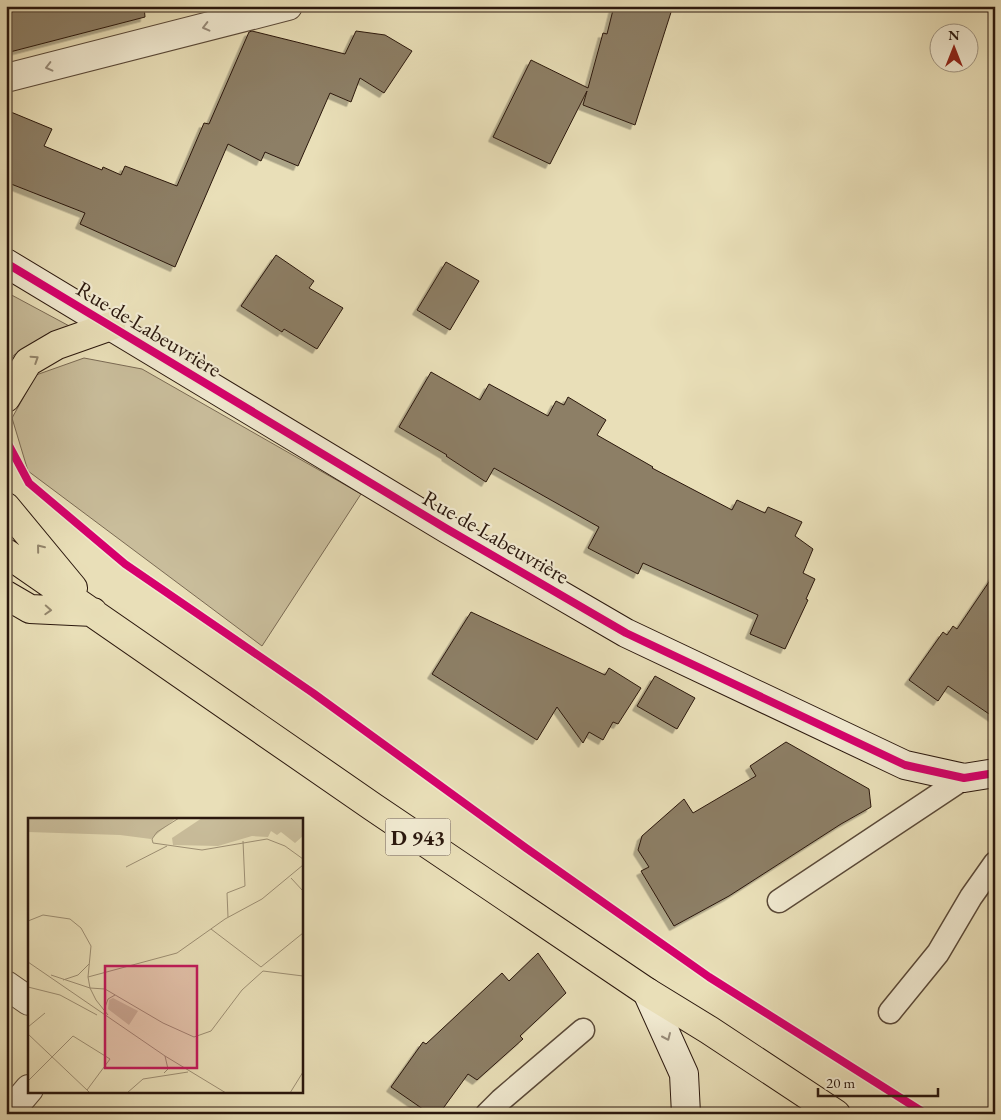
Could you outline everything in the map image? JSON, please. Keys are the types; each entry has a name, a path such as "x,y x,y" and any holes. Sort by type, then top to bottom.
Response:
{"main road":[{"path":"6,398 28,362 57,345 111,326"},
{"path":"6,507 93,612"},
{"name":"D 943","path":"6,553 373,807 647,992 709,1030 836,1114"},
{"path":"6,595 30,609 93,612"}],"street":[{"path":"6,78 288,6"},
{"name":"Rue de Labeuvrière","path":"6,263 447,530 626,633 905,764 964,778 995,773"},
{"path":"6,985 28,1000"},
{"path":"647,992 684,1074 686,1114"},
{"path":"8,1114 28,1090"}],"lane":[{"path":"779,901 964,778"},
{"path":"890,1012 938,953 971,897 995,863"},
{"path":"487,1114 583,1030"}],"shaded area":[{"path":"6,292 73,328 46,335 14,355 6,367"},
{"path":"84,358 142,369 361,494 262,646 28,471 12,418 36,375"}],"building":[{"path":"6,6 144,6 145,17 6,53"},
{"path":"614,6 673,6 635,125 583,105 587,91 550,164 493,137 531,60 588,88 603,33 607,34"},
{"path":"252,31 345,54 356,31 385,35 412,51 384,93 360,78 351,102 330,93 298,166 265,152 261,161 228,144 175,267 80,224 85,213 6,182 6,110 52,129 44,146 102,170 103,167 121,175 125,166 177,186 204,123 209,124 249,32"},
{"path":"276,255 314,281 309,288 343,308 317,349 284,329 282,332 241,306"},
{"path":"446,262 479,281 450,330 417,310"},
{"path":"431,372 480,400 489,384 548,416 556,401 564,405 568,397 606,420 597,435 652,468 732,510 737,500 765,513 768,507 802,522 795,536 813,549 803,573 815,579 806,599 808,600 785,649 750,634 758,615 643,563 638,574 588,548 599,527 494,468 486,482 447,455 399,427"},
{"path":"995,573 995,718 948,686 938,701 909,680 943,632 947,635 953,626 957,629"},
{"path":"471,612 605,675 609,668 641,688 618,724 613,722 603,740 589,732 583,743 557,707 537,740 432,674"},
{"path":"655,676 695,698 677,729 637,706"},
{"path":"786,742 869,789 871,807 841,824 729,896 674,926 641,871 649,867 638,850 642,836 684,799 693,813 756,776 750,766"},
{"path":"538,953 566,993 520,1036 523,1039 477,1080 468,1074 439,1114 430,1114 391,1087 423,1042 426,1044 502,973 509,981"}],"cycle path":[{"path":"6,263 447,529 626,633 905,765 964,778 995,773"},
{"path":"6,440 29,483 125,564 313,693 526,848 709,977 926,1114"}]}
